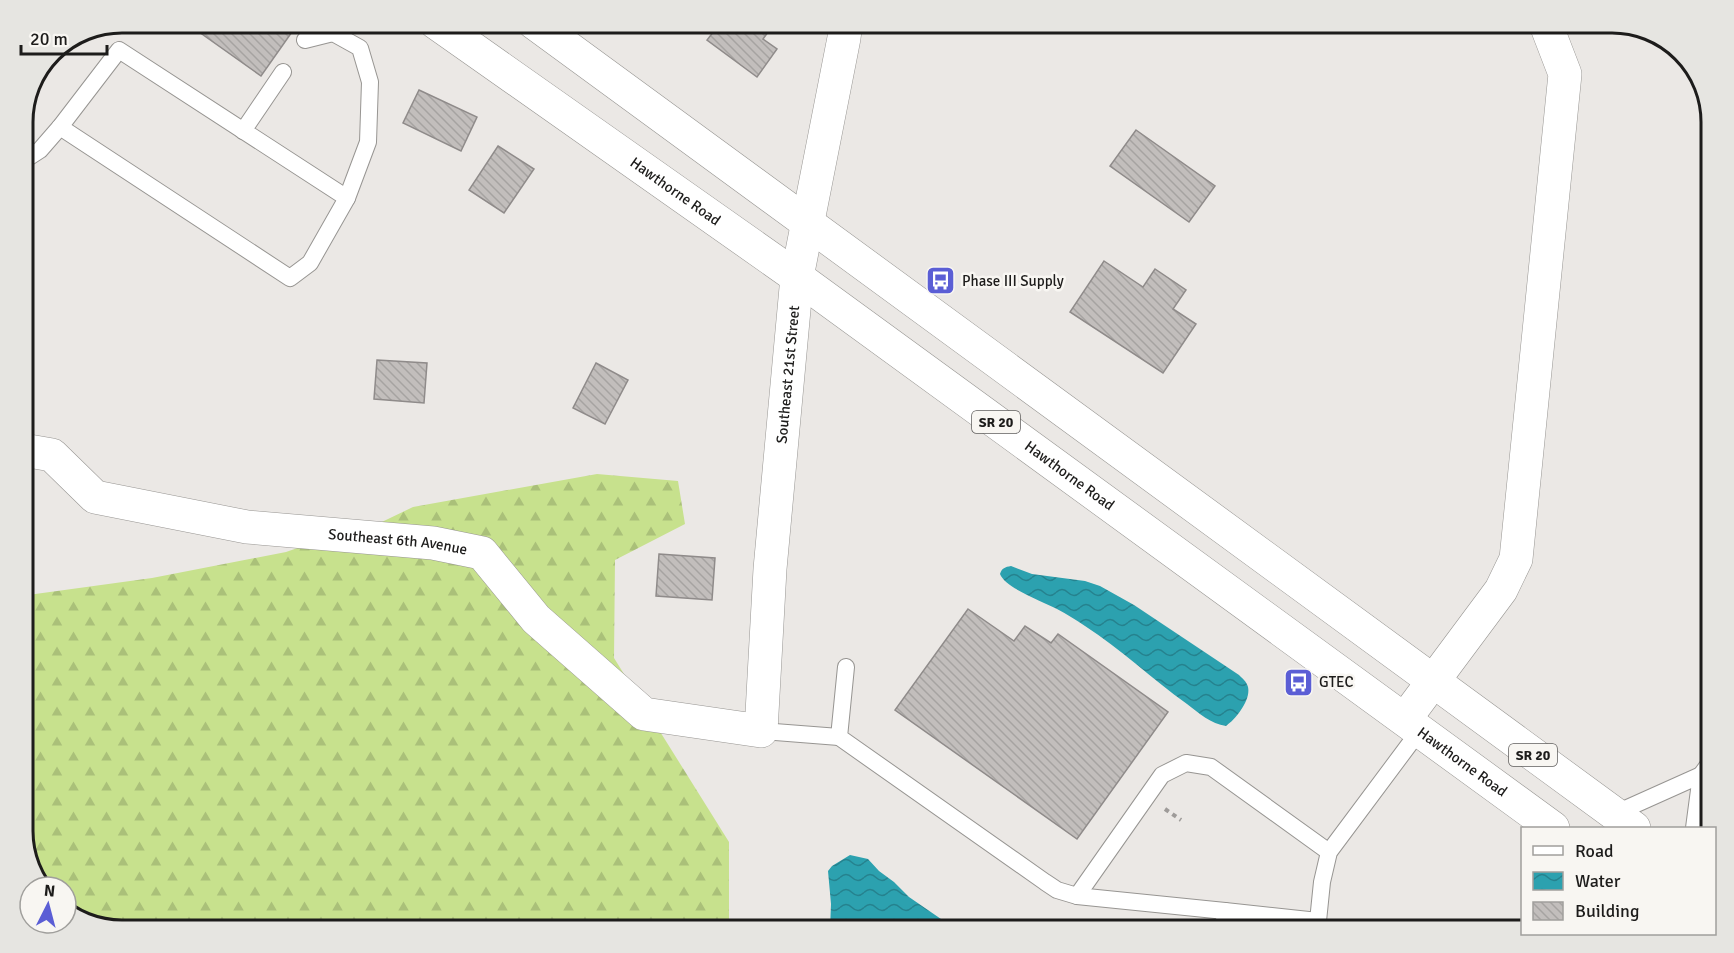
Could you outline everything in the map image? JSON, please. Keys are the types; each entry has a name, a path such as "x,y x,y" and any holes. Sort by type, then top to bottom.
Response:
{"main road":[{"name":"Hawthorne Road","path":"451,33 797,277 1552,827"},
{"name":"SR 20","path":"548,33 1624,821"},
{"name":"Southeast 21st Street","path":"761,731 770,569 797,277 845,33"},
{"path":"1412,725 1433,681 1501,590 1516,559 1565,74 1549,33"},
{"name":"Southeast 6th Avenue","path":"33,452 52,455 95,497 247,526 433,543 482,553 536,619 644,714 761,731"}],"lane":[{"path":"60,127 290,278 310,263 347,198 368,142 370,82 360,48 333,33 305,40"},
{"path":"33,155 40,150 60,127 120,50 347,198"},
{"path":"243,131 283,72"},
{"path":"839,737 846,667"},
{"path":"1319,920 1322,882 1329,852 1412,725"},
{"path":"761,731 839,737 1058,890 1077,896 1225,911 1281,920"},
{"path":"1077,896 1162,775 1186,763 1211,767 1329,852"},
{"path":"1624,821 1701,775"},
{"path":"1694,827 1701,775"},
{"path":"1224,920 1225,911"}],"path":[{"path":"1162,806 1181,820"}],"green space":[{"path":"597,474 678,481 685,524 615,560 614,658 729,842 729,920 122,920 99,917 78,908 78,875 45,875 38,860 33,837 33,594 152,578 286,552 332,536 361,532 413,507"}],"water":[{"path":"1011,566 1032,574 1085,581 1100,586 1134,605 1239,675 1248,687 1247,698 1242,709 1226,726 1205,718 1098,635 1064,613 1009,584 1000,574 1004,568"},
{"path":"850,855 868,859 909,897 942,920 830,920 828,871"}],"building":[{"path":"200,33 291,33 261,76"},
{"path":"712,33 767,33 763,39 777,49 757,77 707,40"},
{"path":"419,90 477,117 461,151 403,123"},
{"path":"1136,130 1215,186 1189,222 1110,166"},
{"path":"498,146 534,169 504,213 469,190"},
{"path":"1104,261 1143,287 1155,269 1186,290 1173,309 1196,324 1163,373 1070,312"},
{"path":"377,360 427,363 424,403 374,399"},
{"path":"596,363 628,380 605,424 573,408"},
{"path":"659,554 715,558 712,600 656,596"},
{"path":"968,609 1014,641 1025,626 1051,643 1058,634 1168,712 1077,839 895,710"}],"place":[{"name":"Phase III Supply","path":"941,281"},
{"name":"GTEC","path":"1298,682"}]}
